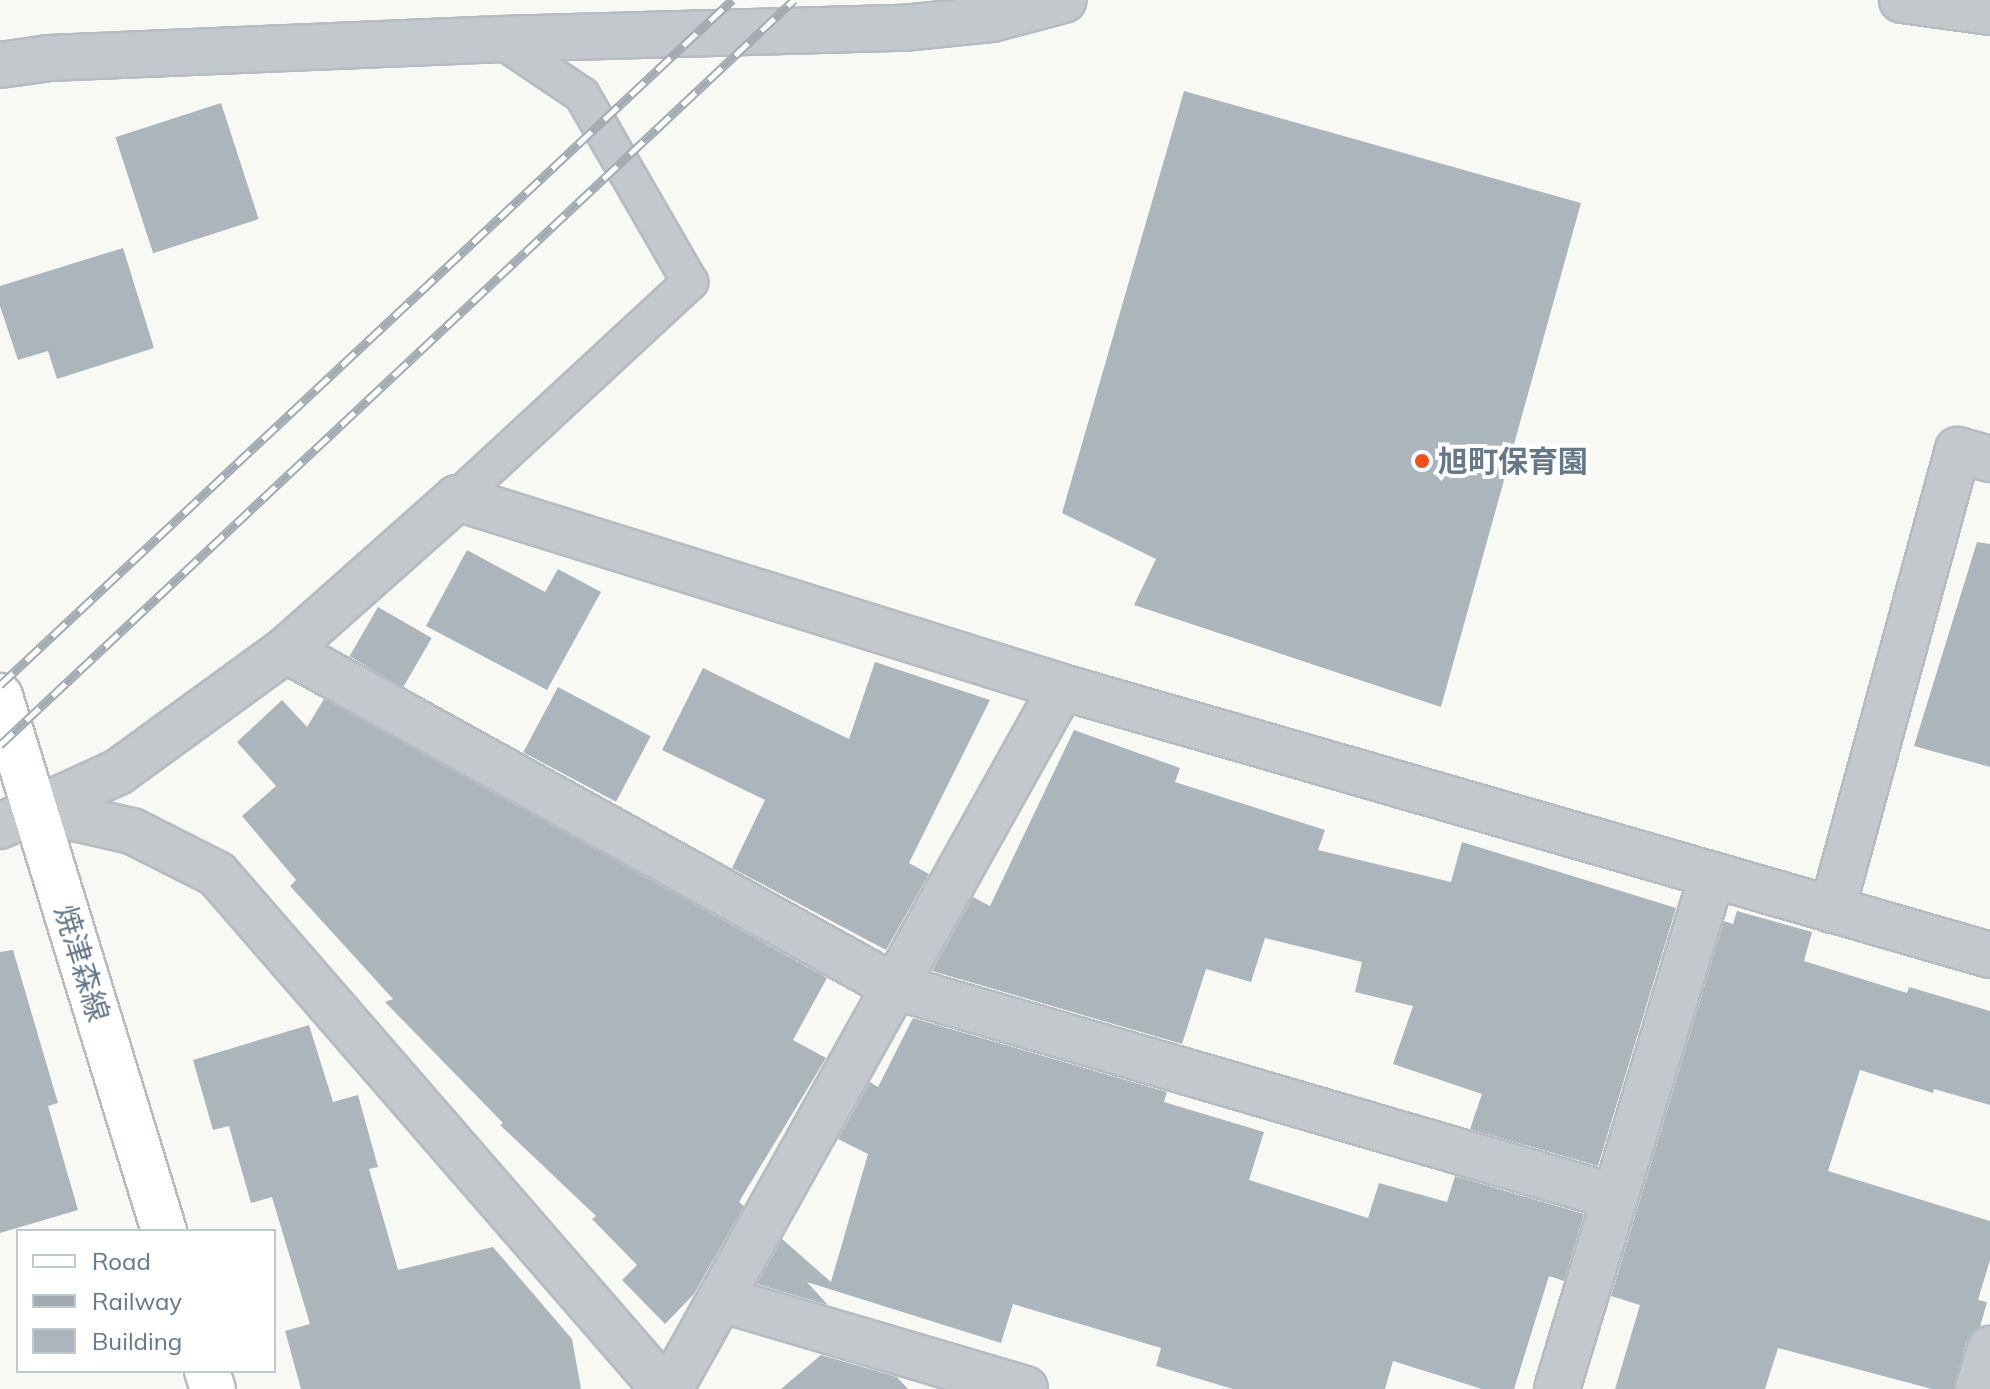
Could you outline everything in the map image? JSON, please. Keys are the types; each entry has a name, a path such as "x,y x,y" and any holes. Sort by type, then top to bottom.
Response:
{"main road":[{"name":"焼津森線","path":"0,696 18,818 163,1229"}],"street":[{"path":"0,65 49,58 499,39 903,28 992,19 1064,0"},
{"path":"1902,0 1990,12"},
{"path":"1832,910 1958,450 1990,459"},
{"path":"18,818 118,772 286,650 457,498 1062,687 1990,955"},
{"path":"286,650 893,986 1615,1197"},
{"path":"18,818 132,831 217,874 667,1389 1062,687"},
{"path":"1557,1389 1712,876"},
{"path":"720,1299 1025,1389"},
{"path":"1978,1389 1990,1349"}],"lane":[{"path":"457,498 690,282 582,95 499,39"}],"building":[{"path":"1184,91 1581,203 1441,707 1134,605 1156,559 1062,513"},
{"path":"221,103 259,219 153,253 115,137"},
{"path":"123,248 154,348 57,379 48,351 18,360 0,306 0,286"},
{"path":"1977,542 1990,544 1990,767 1914,746"},
{"path":"467,550 545,592 558,569 601,592 547,690 426,626"},
{"path":"378,607 432,638 403,687 350,656"},
{"path":"875,662 990,700 909,863 929,874 886,950 732,868 765,800 662,750 703,668 849,739"},
{"path":"558,687 651,736 616,802 523,752"},
{"path":"324,699 827,978 793,1040 826,1058 739,1202 744,1206 694,1294 665,1324 622,1280 637,1265 592,1219 596,1216 500,1125 503,1123 385,1002 393,999 290,886 296,880 242,816 276,786 237,742 282,700 307,727"},
{"path":"1074,730 1180,768 1175,782 1325,830 1318,850 1451,882 1462,842 1676,908 1598,1166 1470,1129 1482,1094 1393,1064 1413,1006 1355,992 1362,962 1265,938 1251,982 1206,969 1182,1044 932,971 973,897 990,906"},
{"path":"1737,911 1812,932 1804,961 1907,993 1909,987 1990,1011 1990,1105 1934,1089 1933,1093 1860,1070 1828,1171 1990,1221 1990,1260 1978,1300 1987,1302 1980,1327 1966,1342 1954,1389 1932,1389 1778,1348 1765,1389 1615,1389 1640,1305 1611,1296 1724,921 1733,924"},
{"path":"13,950 58,1103 48,1106 78,1210 0,1233 0,952"},
{"path":"913,1018 1167,1092 1164,1102 1264,1132 1249,1180 1368,1218 1379,1183 1447,1202 1455,1176 1584,1214 1564,1281 1549,1276 1514,1389 1482,1389 1393,1361 1385,1389 1233,1389 1156,1366 1161,1348 1013,1304 1001,1343 807,1282 828,1305 757,1284 782,1239 831,1282 868,1154 838,1139 870,1082 878,1087"},
{"path":"309,1025 333,1102 358,1095 378,1167 369,1169 398,1270 493,1247 572,1339 581,1389 301,1389 285,1331 310,1324 272,1197 251,1203 229,1126 213,1130 193,1060"},
{"path":"821,1355 897,1377 908,1389 781,1389"}],"railway":[{"path":"0,685 732,0"},
{"path":"0,745 794,0"}],"place":[{"name":"旭町保育園","path":"1422,461"}]}
